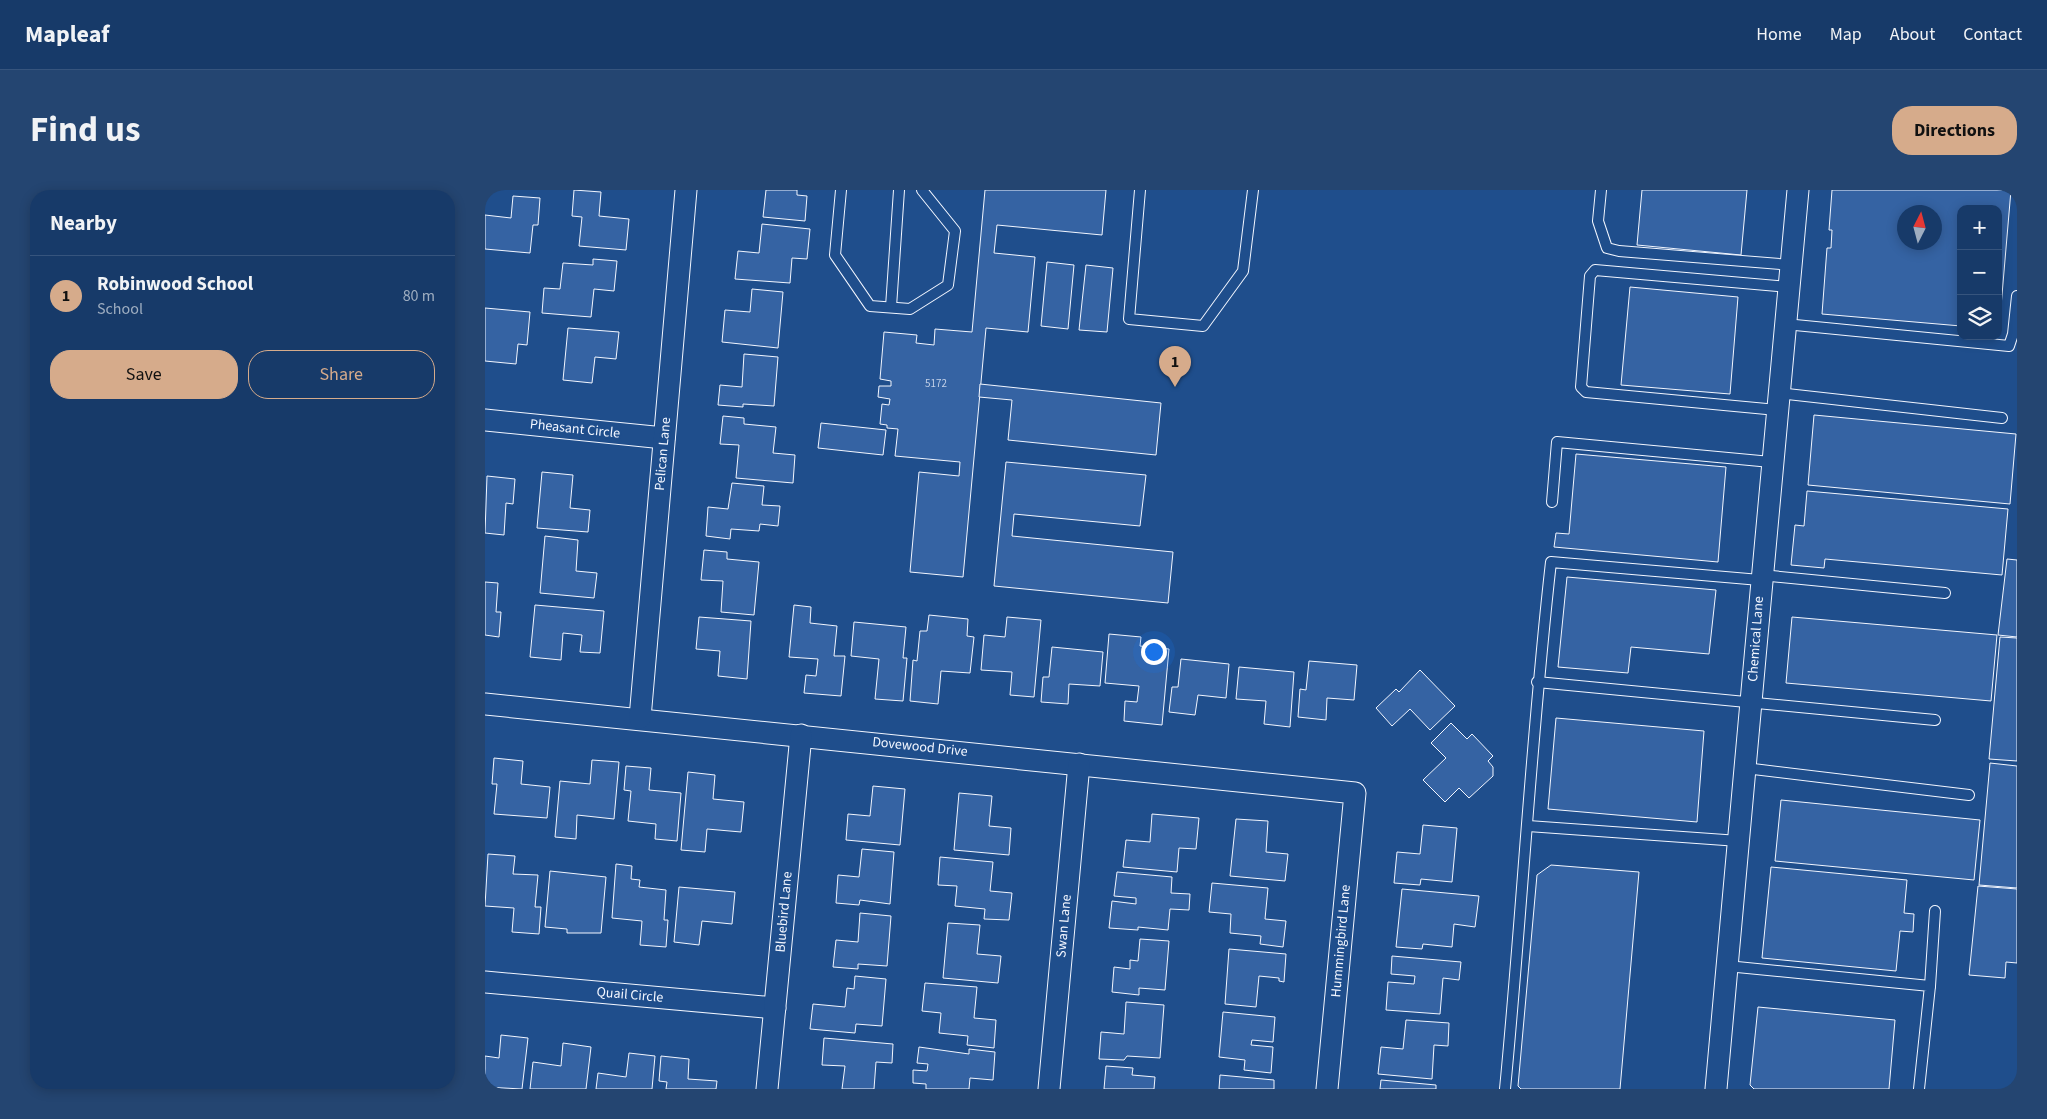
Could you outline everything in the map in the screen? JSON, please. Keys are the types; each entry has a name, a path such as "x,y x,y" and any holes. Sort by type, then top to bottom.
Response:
{"street":[{"name":"Pelican Lane","path":"639,718 686,190"},
{"name":"Chemical Lane","path":"1716,1089 1771,462 1798,190"},
{"name":"Pheasant Circle","path":"485,420 664,438"},
{"name":"Dovewood Drive","path":"485,704 639,718 1355,792"},
{"name":"Bluebird Lane","path":"767,1089 801,735"},
{"name":"Swan Lane","path":"1049,1089 1079,764"},
{"name":"Hummingbird Lane","path":"1327,1089 1355,792"},
{"name":"Quail Circle","path":"485,982 775,1008"}],"lane":[{"path":"841,190 835,255 870,306 910,309 948,285 955,231 923,190"},
{"path":"891,308 899,190"},
{"path":"1141,190 1129,319 1203,326 1243,271 1253,190"},
{"path":"1601,190 1598,221 1607,248 1619,251 1791,265"},
{"path":"1788,287 1595,270 1590,276 1581,387 1586,392 1778,401 2002,418"},
{"path":"1785,324 2009,346 2013,334 2017,296"},
{"path":"1552,502 1557,442 1771,462"},
{"path":"1505,1089 1528,826 1537,682 1551,562 1945,593"},
{"path":"1537,682 1935,720"},
{"path":"1745,768 1969,795"},
{"path":"1528,826 1739,841"},
{"path":"1919,1089 1930,986 1935,911"},
{"path":"1727,966 1930,986"}],"building":[{"path":"574,190 601,192 599,216 629,219 626,250 579,246 582,217 572,216"},
{"path":"766,190 797,190 797,195 807,196 805,221 763,217"},
{"path":"985,190 1106,190 1102,235 997,225 994,253 1035,257 1028,332 986,328 963,577 910,572 919,472 959,476 960,462 895,456 898,429 887,428 887,425 880,424 882,404 889,405 890,399 878,397 879,386 891,386 891,381 880,379 884,332 917,335 916,343 934,345 935,329 972,332"},
{"path":"1642,190 1747,190 1741,255 1637,245"},
{"path":"1832,190 2011,190 2002,295 2002,205 1957,205 1957,326 1822,314 1827,248 1831,248 1832,230 1829,230"},
{"path":"513,196 540,198 538,225 533,225 530,253 485,249 485,215 511,218"},
{"path":"762,224 810,229 807,259 792,258 790,283 735,279 738,251 759,253"},
{"path":"593,259 617,261 614,291 594,289 591,317 542,313 544,288 560,289 563,263 593,265"},
{"path":"1047,262 1074,265 1068,329 1041,326"},
{"path":"1086,265 1113,268 1107,332 1079,330"},
{"path":"1630,287 1738,297 1730,394 1621,385"},
{"path":"752,289 783,292 778,348 722,342 725,310 750,312"},
{"path":"485,308 530,312 527,345 518,344 516,364 485,361"},
{"path":"568,328 619,332 616,359 595,357 592,383 563,380"},
{"path":"744,354 778,357 774,406 743,404 743,407 718,405 720,385 742,387"},
{"path":"980,384 1161,403 1156,455 1008,440 1012,400 979,397"},
{"path":"1814,415 2016,434 2010,504 1808,485"},
{"path":"723,416 744,418 744,424 776,427 773,453 795,455 793,483 736,478 739,445 720,444"},
{"path":"821,423 886,430 883,455 818,448"},
{"path":"1576,454 1726,467 1718,562 1554,547 1556,533 1569,534"},
{"path":"1006,462 1146,475 1140,526 1014,514 1012,536 1173,552 1168,603 994,586"},
{"path":"542,472 573,475 570,508 590,510 588,532 537,528"},
{"path":"487,476 515,479 513,504 506,503 504,535 485,533"},
{"path":"732,483 764,486 762,505 780,506 778,526 760,524 759,531 731,529 730,539 706,536 708,507 728,509"},
{"path":"1807,491 2008,509 2002,575 1825,559 1824,568 1791,565 1795,525 1804,526"},
{"path":"545,536 578,540 576,571 597,573 594,598 540,593"},
{"path":"704,550 727,552 727,559 759,562 754,615 721,612 723,581 701,580"},
{"path":"2007,559 2017,560 2017,637 1998,635"},
{"path":"1567,577 1716,590 1709,654 1631,647 1628,673 1558,667"},
{"path":"485,582 498,583 496,612 501,612 499,637 485,635"},
{"path":"535,605 604,611 600,653 580,652 582,635 563,633 561,660 530,657"},
{"path":"794,605 811,607 810,623 837,626 834,656 845,656 841,696 804,693 806,675 816,676 818,659 789,657"},
{"path":"929,615 968,619 967,636 974,637 970,673 941,671 938,704 910,701 913,660 917,661 920,631 927,631"},
{"path":"699,617 751,621 747,679 718,676 720,651 696,649"},
{"path":"1007,617 1041,620 1034,697 1010,695 1012,672 981,670 984,635 1005,637"},
{"path":"1792,617 1997,635 1991,701 1786,683"},
{"path":"854,622 906,627 903,658 907,658 903,701 875,699 879,659 851,656"},
{"path":"1109,634 1141,637 1140,646 1169,649 1162,725 1124,721 1125,701 1137,702 1139,686 1105,683"},
{"path":"2000,637 2017,638 2017,761 1989,759"},
{"path":"1052,647 1103,652 1100,686 1069,684 1068,704 1041,702 1043,677 1049,677"},
{"path":"1181,659 1229,664 1226,698 1198,695 1195,715 1169,712 1172,687 1178,687"},
{"path":"1309,661 1357,665 1354,700 1327,698 1326,720 1298,717 1300,689 1306,690"},
{"path":"1239,667 1294,672 1290,727 1264,724 1266,701 1236,699"},
{"path":"1420,670 1455,706 1430,730 1410,709 1392,726 1376,708 1396,689 1399,692"},
{"path":"1556,718 1704,731 1697,822 1548,809"},
{"path":"1451,723 1467,739 1472,734 1493,756 1488,761 1493,767 1493,776 1469,798 1459,788 1445,802 1423,780 1446,758 1431,743"},
{"path":"494,758 523,761 521,784 550,787 547,818 494,814 497,784 492,784"},
{"path":"592,760 619,762 614,819 577,815 576,839 555,837 560,781 590,784"},
{"path":"1990,763 2017,766 2017,888 1979,885"},
{"path":"626,766 651,768 649,790 681,793 677,841 655,839 656,824 628,821 631,791 624,790"},
{"path":"688,772 715,775 713,799 744,802 741,832 707,829 705,852 681,850"},
{"path":"873,786 905,789 900,845 846,840 848,814 870,816"},
{"path":"959,793 992,796 989,826 1011,828 1009,855 954,850"},
{"path":"1781,800 1980,820 1974,880 1775,861"},
{"path":"1152,814 1199,818 1196,849 1179,848 1177,872 1123,867 1126,840 1150,842"},
{"path":"1236,819 1268,821 1266,852 1288,854 1285,881 1230,876"},
{"path":"1423,825 1457,828 1452,882 1421,879 1420,885 1394,883 1397,852 1420,854"},
{"path":"862,849 894,852 890,904 860,900 859,905 836,903 838,875 859,877"},
{"path":"488,854 515,856 513,874 538,875 535,907 541,907 539,934 512,932 514,908 485,906"},
{"path":"940,857 993,862 990,891 1012,893 1009,920 984,919 985,909 955,906 957,886 938,885"},
{"path":"616,864 632,866 631,879 640,880 639,887 666,890 664,920 668,920 666,947 640,945 642,921 612,918"},
{"path":"1551,865 1639,872 1620,1089 1521,1089 1518,1086 1537,875"},
{"path":"1771,867 1907,880 1904,913 1914,914 1913,932 1900,931 1896,971 1762,958"},
{"path":"550,871 606,877 601,933 567,933 567,929 545,927"},
{"path":"1117,872 1172,877 1171,893 1190,894 1189,910 1170,909 1168,930 1138,927 1138,930 1109,928 1112,901 1136,904 1136,898 1114,896"},
{"path":"1212,883 1268,888 1265,919 1286,921 1283,947 1260,944 1261,936 1230,933 1231,914 1209,912"},
{"path":"1978,886 2017,889 2017,963 2006,962 2005,978 1969,975"},
{"path":"679,887 735,892 732,924 702,921 699,945 674,942"},
{"path":"1402,889 1479,896 1475,927 1454,924 1452,947 1423,944 1422,949 1396,947"},
{"path":"860,913 891,916 887,966 858,964 858,969 833,967 836,940 858,942"},
{"path":"948,923 980,925 977,954 1001,956 998,983 943,978"},
{"path":"1140,939 1169,941 1165,990 1139,988 1139,995 1112,992 1114,967 1130,969 1130,960 1138,961"},
{"path":"1229,949 1286,954 1284,982 1279,981 1279,978 1259,976 1256,1007 1225,1004"},
{"path":"1392,956 1461,962 1459,980 1443,978 1440,1014 1386,1010 1388,982 1414,984 1415,976 1391,974"},
{"path":"855,976 886,979 882,1026 856,1024 855,1033 810,1029 813,1004 845,1007 847,988 854,989"},
{"path":"925,983 977,987 974,1018 996,1020 994,1048 967,1045 968,1036 939,1033 941,1013 922,1011"},
{"path":"1126,1002 1164,1005 1160,1058 1127,1056 1124,1060 1099,1059 1101,1032 1124,1034"},
{"path":"1758,1007 1895,1020 1889,1089 1754,1089 1750,1085"},
{"path":"1223,1012 1275,1017 1273,1042 1252,1040 1251,1045 1273,1047 1271,1073 1244,1070 1245,1060 1219,1057"},
{"path":"1406,1020 1449,1023 1448,1046 1434,1045 1432,1079 1378,1074 1381,1047 1403,1049"},
{"path":"501,1035 528,1038 522,1089 485,1087 485,1056 499,1058"},
{"path":"824,1038 893,1044 892,1063 876,1062 874,1089 842,1089 845,1066 822,1065"},
{"path":"563,1043 591,1047 586,1089 530,1089 533,1062 561,1066"},
{"path":"919,1047 969,1054 969,1049 995,1052 993,1080 970,1078 969,1089 926,1089 926,1084 913,1083 913,1070 927,1071 928,1064 917,1063"},
{"path":"629,1053 655,1056 652,1089 596,1089 598,1073 626,1077"},
{"path":"661,1056 689,1059 688,1079 717,1081 716,1089 666,1089 667,1082 659,1081"},
{"path":"1106,1066 1133,1068 1132,1075 1155,1077 1154,1089 1104,1089"},
{"path":"1220,1075 1274,1080 1274,1089 1219,1089"},
{"path":"1381,1080 1436,1085 1436,1089 1380,1089"}],"place":[{"name":"Robinwood School","path":"1175,387"}]}
